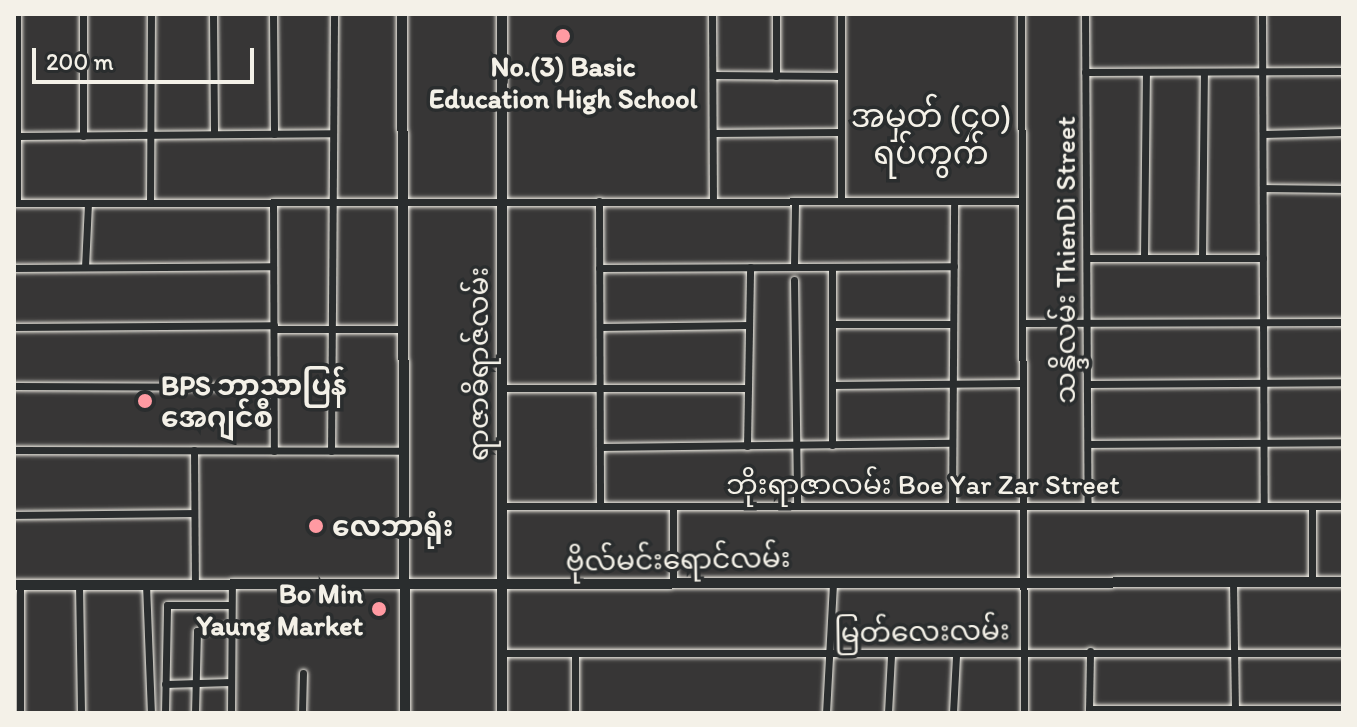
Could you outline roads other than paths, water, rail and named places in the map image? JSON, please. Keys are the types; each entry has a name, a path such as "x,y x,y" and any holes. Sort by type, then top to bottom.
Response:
{"street":[{"path":"17,14 16,203 1022,201"},
{"path":"83,14 83,136"},
{"path":"150,203 151,14"},
{"path":"213,14 214,134"},
{"path":"273,14 274,134"},
{"path":"331,451 334,14"},
{"path":"402,14 403,451 414,585 405,713"},
{"name":"ရာဇာဓိရာဇ်လမ်း","path":"502,14 502,506 494,585 502,653 502,713"},
{"path":"712,14 713,201"},
{"path":"776,14 776,76"},
{"path":"841,14 841,201"},
{"path":"1021,14 1024,713"},
{"name":"သန္ဒိလမ်း ThienDi Street","path":"1085,14 1088,506"},
{"path":"1262,14 1264,506"},
{"path":"1085,72 1343,71"},
{"path":"1144,258 1146,72"},
{"path":"1202,258 1204,72"},
{"path":"713,75 841,76"},
{"path":"713,133 841,132"},
{"path":"1263,134 1343,132"},
{"path":"17,136 333,133"},
{"path":"1263,188 1343,189"},
{"path":"599,201 600,506"},
{"path":"794,267 795,201"},
{"path":"952,506 954,201"},
{"path":"273,202 274,451"},
{"path":"85,267 88,203"},
{"path":"1087,258 1263,258"},
{"path":"14,268 273,266"},
{"path":"599,268 954,266"},
{"path":"747,446 750,267"},
{"path":"832,267 832,445"},
{"path":"794,280 797,506"},
{"path":"1022,323 1343,322"},
{"path":"832,324 953,324"},
{"path":"600,327 749,325"},
{"path":"14,327 402,329"},
{"path":"1088,384 1343,382"},
{"path":"832,385 1022,383"},
{"path":"14,386 274,387"},
{"path":"502,388 748,388"},
{"path":"1088,444 1343,442"},
{"path":"600,447 952,443"},
{"path":"14,450 403,451"},
{"path":"194,450 195,584"},
{"name":"ဘိုးရာဇာလမ်း Boe Yar Zar Street","path":"502,506 1343,506"},
{"path":"673,506 673,582"},
{"path":"1312,506 1312,582"},
{"path":"14,515 194,513"},
{"path":"826,713 833,582"},
{"path":"1233,582 1236,711"},
{"name":"ဗိုလ်မင်းရောင်လမ်း","path":"17,585 1343,582"},
{"path":"79,584 81,713"},
{"path":"146,584 151,713"},
{"path":"231,713 232,584"},
{"path":"17,585 20,713"},
{"path":"165,713 167,605 230,605"},
{"path":"195,713 197,631 230,626"},
{"path":"1090,651 1089,711 1343,709"},
{"name":"မြတ်လေးလမ်း","path":"502,653 1343,653"},
{"path":"575,654 575,713"},
{"path":"888,713 891,655"},
{"path":"953,713 956,655"},
{"path":"302,713 303,673"},
{"path":"165,684 231,682"}],"place":[{"name":"No.(3) Basic Education High School","path":"563,36"},
{"name":"BPS ဘာသာပြန် အေဂျင်စီ","path":"145,401"},
{"name":"လေဘာရုံး","path":"316,526"},
{"name":"Bo Min Yaung Market","path":"379,609"}],"district":[{"name":"အမှတ် (၄၀) ရပ်ကွက်","path":"931,136"}]}
